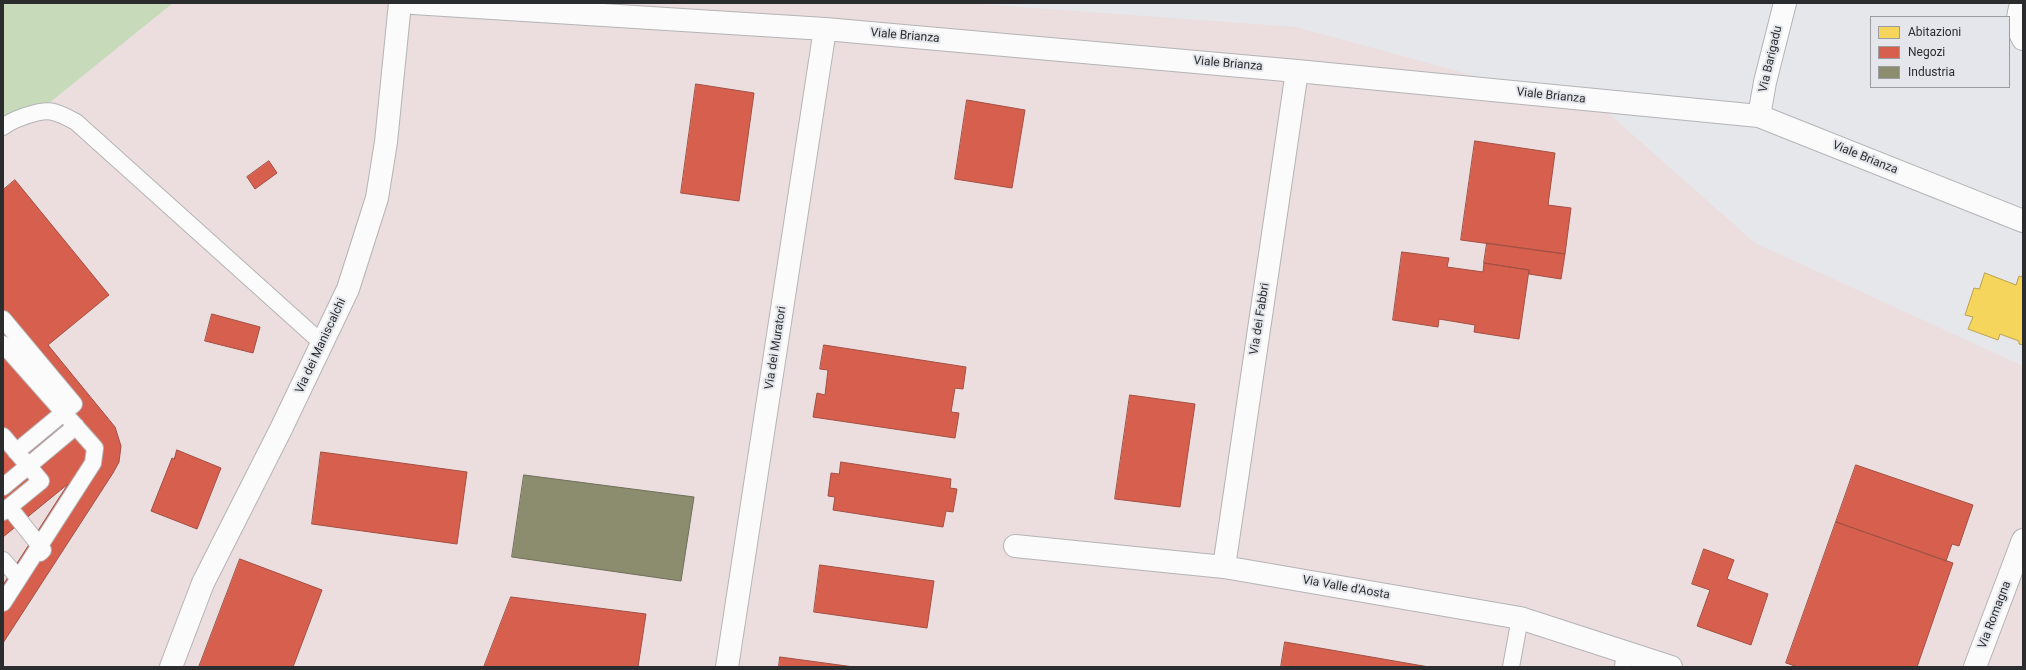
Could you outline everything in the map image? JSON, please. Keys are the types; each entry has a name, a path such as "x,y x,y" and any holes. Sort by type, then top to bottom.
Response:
{"street":[{"name":"Via dei Maniscalchi","path":"171,667 203,583 323,344 348,288 377,198 386,142 400,3"},
{"name":"Viale Brianza","path":"413,3 825,29 1297,70 1759,116 2023,221"},
{"name":"Via Barigadu","path":"1759,116 1765,82 1785,3"},
{"path":"2022,3 2019,9 2018,23 2023,39"},
{"name":"Via dei Muratori","path":"727,667 825,29"},
{"name":"Via dei Fabbri","path":"1224,567 1297,70"},
{"name":"Via Romagna","path":"1975,667 2023,540"},
{"name":"Via Valle d'Aosta","path":"1015,546 1224,567 1520,618 1624,659 1670,667"}],"lane":[{"path":"3,127 10,121 44,110 61,114 76,122 323,344"},
{"path":"3,319 74,404 16,452"},
{"path":"3,344 95,448 93,463 3,603"},
{"path":"3,487 76,426"},
{"path":"3,436 41,481 6,510 44,550 9,579 3,560"},
{"path":"1511,667 1520,618"}],"shaded area":[{"path":"173,3 965,3 1296,27 1607,112 1755,243 2023,366 2023,667 3,667 3,116 17,129"}],"green space":[{"path":"3,3 173,3 17,129 3,115"}],"building: Abitazioni":[{"path":"1985,273 2016,285 2019,276 2023,277 2023,345 2019,344 2019,341 2000,334 1998,340 1968,329 1973,317 1965,315 1974,288 1979,289"}],"building: Negozi":[{"path":"696,84 754,93 739,201 681,193"},
{"path":"967,100 1025,110 1012,188 955,179"},
{"path":"1475,141 1555,153 1548,205 1571,208 1565,254 1461,240"},
{"path":"269,161 277,173 255,189 247,177"},
{"path":"15,180 109,295 48,345 115,427 121,446 119,462 113,473 3,643 3,585 68,484 3,537 3,190"},
{"path":"1487,243 1565,254 1561,279 1529,274 1529,270 1484,263"},
{"path":"1402,252 1449,258 1447,267 1483,272 1484,263 1529,270 1519,339 1474,332 1475,325 1439,319 1438,327 1393,320"},
{"path":"212,314 260,327 253,353 205,341"},
{"path":"824,345 966,367 963,389 955,388 951,412 959,413 955,438 813,417 817,393 825,395 828,370 820,369"},
{"path":"1130,395 1195,404 1180,507 1115,499"},
{"path":"177,450 221,468 197,529 151,511 172,458 174,459"},
{"path":"321,452 467,472 457,544 312,524"},
{"path":"841,462 951,479 950,488 957,489 953,512 946,511 943,527 833,510 835,497 828,496 831,473 839,474"},
{"path":"1856,465 1973,505 1959,546 1952,544 1946,561 1836,522"},
{"path":"1836,522 1953,563 1917,667 1798,667 1786,663"},
{"path":"1704,549 1734,560 1727,579 1768,594 1751,645 1697,626 1710,590 1692,584"},
{"path":"240,559 322,590 293,667 199,667"},
{"path":"820,565 934,581 927,628 814,612"},
{"path":"511,597 646,614 638,667 484,667"},
{"path":"1285,642 1429,667 1281,667"},
{"path":"780,657 854,667 779,667"}],"building: Industria":[{"path":"524,475 694,497 681,581 512,557"}]}
